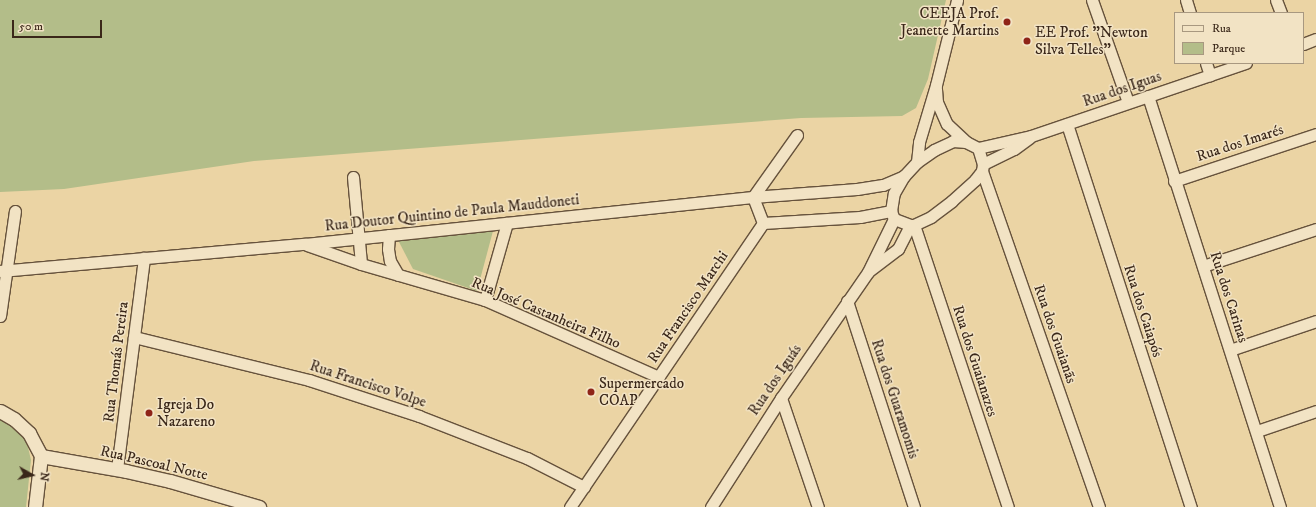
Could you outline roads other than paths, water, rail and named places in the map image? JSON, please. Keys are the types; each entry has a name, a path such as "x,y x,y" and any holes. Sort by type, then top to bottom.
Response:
{"street":[{"path":"917,162 919,142 936,85 957,0"},
{"path":"1092,0 1128,102"},
{"path":"1186,0 1190,12"},
{"path":"1276,0 1281,12"},
{"path":"1304,44 1316,39"},
{"path":"1206,64 1210,75"},
{"name":"Rua dos Iguas","path":"978,148 1031,136 1243,64"},
{"path":"936,85 937,102 947,124 966,142 978,148 983,168"},
{"name":"Rua dos Carinas","path":"1148,96 1174,181 1257,431 1280,507"},
{"name":"Rua dos Caiapós","path":"1067,124 1191,507"},
{"name":"Rua dos Imarés","path":"1174,181 1316,134"},
{"path":"797,135 753,197 762,223 893,215 912,225"},
{"name":"Rua dos Iguas","path":"912,225 931,217 952,201 975,180 983,168 1014,149 1031,136"},
{"path":"893,215 894,193 904,176 917,162 934,150 953,141 966,142"},
{"name":"Rua dos Guaianãs","path":"983,168 1099,507"},
{"name":"Rua Doutor Quintino de Paula Mauddoneti","path":"4,271 305,244 360,237 753,197 857,189 883,185 904,176"},
{"path":"353,177 360,237 361,264"},
{"path":"0,316 4,271 15,211"},
{"name":"Rua dos Iguás","path":"711,507 781,398 868,272 893,215"},
{"path":"485,300 507,223"},
{"name":"Rua Francisco Marchi","path":"570,507 762,223"},
{"name":"Rua dos Iguás","path":"868,272 898,249 912,225"},
{"name":"Rua dos Guaianazes","path":"912,225 1008,507"},
{"path":"1203,266 1316,229"},
{"path":"389,235 388,249 390,261 398,275"},
{"name":"Rua José Castanheira Filho","path":"305,244 361,264 485,300 659,377"},
{"name":"Rua Thomás Pereira","path":"117,469 144,258"},
{"name":"Rua dos Guaramomis","path":"847,301 914,507"},
{"path":"1230,350 1316,321"},
{"name":"Rua Francisco Volpe","path":"134,337 309,380 419,416 527,458 584,487"},
{"path":"781,398 818,507"},
{"path":"0,411 14,419 29,433 40,456 35,507"},
{"path":"1257,431 1316,411"},
{"name":"Rua Pascoal Notte","path":"40,456 117,469 170,481 260,507"}],"place":[{"name":"CEEJA Prof. Jeanette Martins","path":"1007,22"},
{"name":"EE Prof. \"Newton Silva Telles\"","path":"1027,41"},
{"name":"Supermercado COAP","path":"591,392"},
{"name":"Igreja Do Nazareno","path":"149,413"}]}
